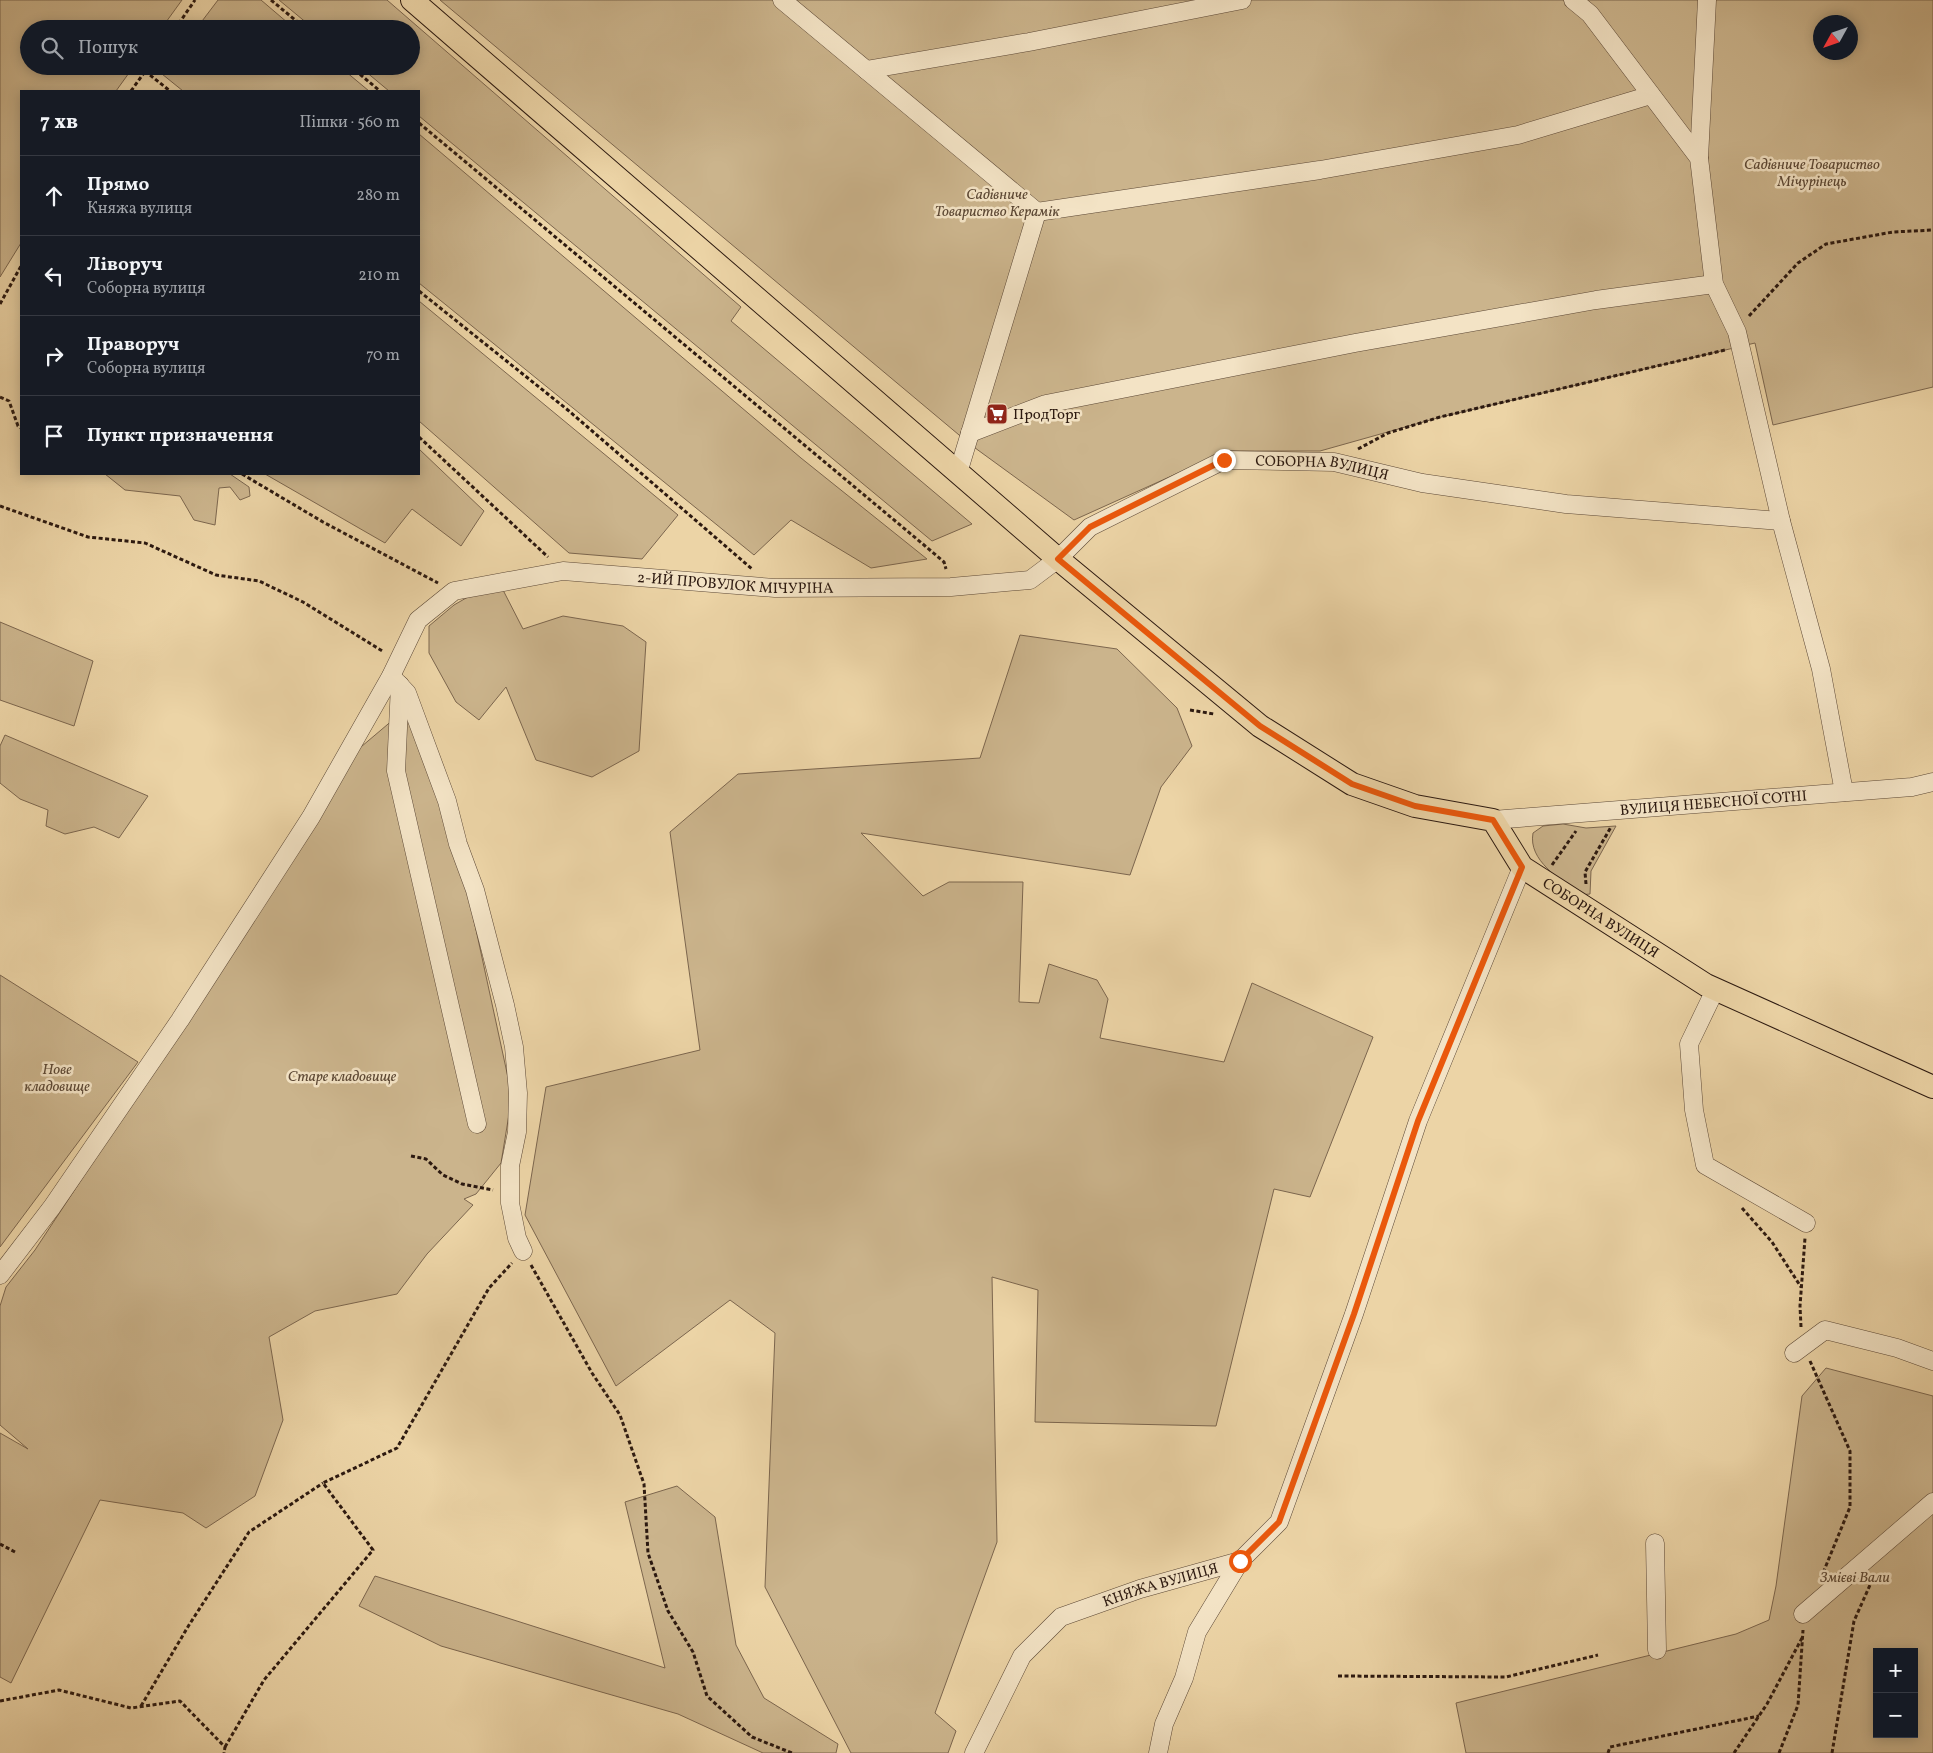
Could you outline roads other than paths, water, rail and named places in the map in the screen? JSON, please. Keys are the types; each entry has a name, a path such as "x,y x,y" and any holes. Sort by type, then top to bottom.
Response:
{"main road":[{"path":"412,0 1058,559 1260,726 1352,784 1415,806 1493,820"},
{"name":"СОБОРНА ВУЛИЦЯ","path":"1493,820 1522,867 1715,990 1933,1086"}],"street":[{"path":"782,0 1037,212 1320,170 1518,135 1650,95"},
{"path":"866,70 1029,42 1242,0"},
{"path":"1573,0 1590,14 1698,158"},
{"path":"1707,0 1698,158 1714,284 1738,339 1782,521 1821,669 1844,792"},
{"path":"958,473 1037,212"},
{"path":"970,433 1046,404 1365,341 1596,300 1714,284"},
{"name":"СОБОРНА ВУЛИЦЯ","path":"1058,559 1090,527 1224,460 1334,462 1422,483 1566,504 1782,521"},
{"name":"2-ИЙ ПРОВУЛОК МІЧУРІНА","path":"396,674 418,620 454,591 563,571 775,588 951,587 1030,580 1058,559"},
{"path":"396,674 396,771 477,1124"},
{"path":"396,674 407,693 447,801 458,844 475,890 505,1005 514,1048 518,1093 517,1132 510,1166 510,1196 518,1238 523,1251"},
{"path":"0,1275 52,1207 180,1020 311,817 396,674"},
{"name":"ВУЛИЦЯ НЕБЕСНОЇ СОТНІ","path":"1493,820 1912,787 1933,782"},
{"name":"КНЯЖА ВУЛИЦЯ","path":"974,1753 1022,1656 1061,1617 1140,1589 1240,1561 1279,1522 1354,1314 1418,1121 1522,867"},
{"path":"1715,990 1689,1044 1694,1110 1705,1165 1806,1223"},
{"path":"1798,1349 1826,1330 1897,1348 1933,1361"},
{"path":"1803,1614 1933,1502"},
{"path":"1655,1543 1657,1650"},
{"path":"1158,1753 1164,1724 1184,1678 1197,1632 1240,1561"}],"place":[{"name":"ПродТорг","path":"997,414"}],"park label":[{"name":"Садівниче Товариство Мічурінець","path":"1812,172"},
{"name":"Садівниче Товариство Керамік","path":"997,202"},
{"name":"Старе кладовище","path":"342,1076"},
{"name":"Нове кладовище","path":"57,1078"},
{"name":"Змієві Вали","path":"1855,1577"}]}
